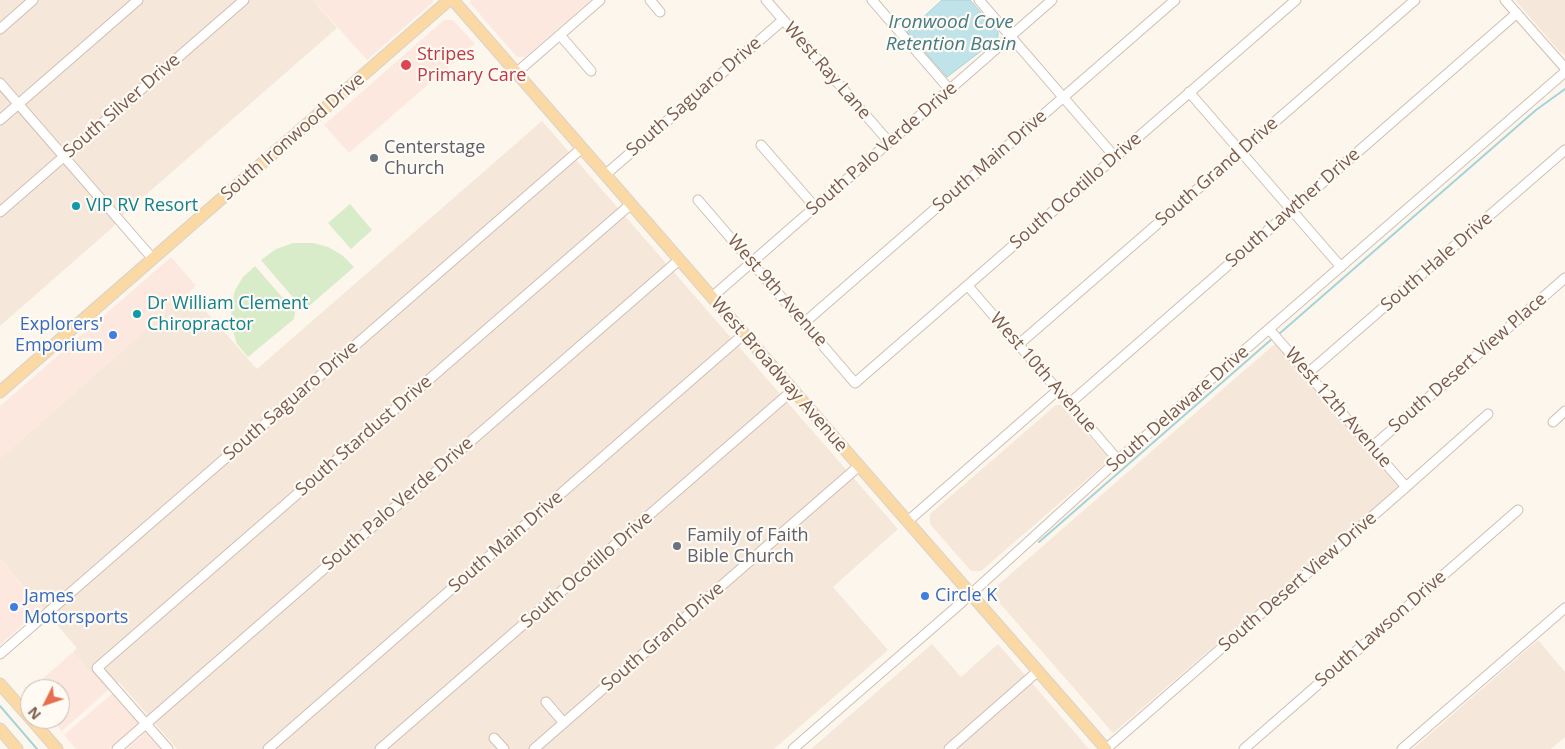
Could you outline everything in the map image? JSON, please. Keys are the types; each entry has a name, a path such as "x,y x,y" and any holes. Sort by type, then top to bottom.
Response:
{"main road":[{"name":"West Broadway Avenue","path":"451,0 908,521 1104,748"},
{"name":"South Ironwood Drive","path":"0,392 451,0"},
{"path":"0,684 20,707"},
{"path":"0,729 17,749"},
{"path":"39,729 57,749"}],"street":[{"path":"0,29 33,0"},
{"path":"0,120 138,0"},
{"name":"South Silver Drive","path":"0,212 244,0"},
{"path":"516,72 600,0"},
{"path":"650,0 660,12"},
{"name":"West Ray Lane","path":"766,0 889,142"},
{"path":"872,0 950,90"},
{"path":"979,0 1115,157"},
{"name":"South Palo Verde Drive","path":"712,297 1052,0"},
{"name":"South Main Drive","path":"804,323 1175,0"},
{"name":"South Ocotillo Drive","path":"855,383 1296,0"},
{"name":"South Grand Drive","path":"1018,345 1414,0"},
{"path":"1505,0 1565,68"},
{"name":"South Lawther Drive","path":"1070,403 1517,13"},
{"name":"South Saguaro Drive","path":"605,175 783,20"},
{"path":"560,35 591,71"},
{"name":"South Delaware Drive","path":"793,749 971,594 1118,460 1273,334 1341,266 1565,72"},
{"path":"0,83 153,259"},
{"path":"1189,92 1341,266"},
{"path":"760,145 815,207"},
{"name":"South Saguaro Drive","path":"0,654 582,148"},
{"name":"South Hale Drive","path":"1308,373 1565,150"},
{"name":"West 9th Avenue","path":"698,200 855,383"},
{"name":"South Stardust Drive","path":"146,724 97,668 631,204"},
{"name":"South Palo Verde Drive","path":"118,749 679,260"},
{"name":"South Desert View Place","path":"1372,447 1565,278"},
{"name":"West 10th Avenue","path":"968,286 1118,460"},
{"name":"South Main Drive","path":"268,749 744,334"},
{"name":"West 12th Avenue","path":"1273,334 1406,487"},
{"name":"South Ocotillo Drive","path":"380,749 793,390"},
{"path":"908,521 1058,390"},
{"path":"1553,422 1565,412"},
{"name":"South Desert View Drive","path":"1104,748 1488,414"},
{"name":"South Grand Drive","path":"534,749 859,466"},
{"name":"South Lawson Drive","path":"1244,749 1518,510"},
{"path":"1402,749 1565,608"},
{"path":"949,749 1038,671"},
{"path":"546,702 564,722"},
{"path":"146,724 168,749"},
{"path":"494,738 504,749"}],"shaded area":[{"path":"0,0 313,0 337,28 125,213 113,227 0,326"},
{"path":"313,0 433,0 432,3 367,60"},
{"path":"471,0 591,0 525,57 517,57 470,3"},
{"path":"1515,0 1565,0 1565,55 1560,52"},
{"path":"444,20 453,20 475,44 349,153 324,125"},
{"path":"542,121 898,529 833,587 888,650 774,749 177,749 119,682 107,691 73,652 77,648 0,559 0,458 189,292 257,369"},
{"path":"171,257 196,286 0,458 0,406"},
{"path":"1277,342 1400,487 1113,733 990,592"},
{"path":"1056,405 1061,405 1107,456 1106,463 981,571 971,571 930,524 930,514"},
{"path":"0,559 42,608 0,645"},
{"path":"1538,640 1565,672 1565,737 1551,749 1413,749"},
{"path":"932,644 961,677 998,644 1089,749 811,749"},
{"path":"73,652 107,691 70,724 70,679 42,679"},
{"path":"113,693 139,723 109,749 76,749 64,735"},
{"path":"146,732 161,749 127,749"}],"green space":[{"path":"350,204 372,230 351,249 328,223"},
{"path":"293,243 313,243 328,247 342,255 354,267 308,307 301,307 261,260 276,249"},
{"path":"255,266 295,312 294,319 248,357 237,344 232,328 231,308 235,290 243,277"}],"water":[{"name":"Ironwood Cove Retention Basin","path":"942,0 970,0 998,32 998,38 947,77 907,32"}],"waterway":[{"path":"1279,334 1536,110 1565,89"},
{"path":"1039,542 1273,338"},
{"path":"0,706 37,749"}],"place":[{"name":"Stripes Primary Care","path":"406,65"},
{"name":"Centerstage Church","path":"374,158"},
{"name":"VIP RV Resort","path":"76,206"},
{"name":"Dr William Clement Chiropractor","path":"137,314"},
{"name":"Explorers' Emporium","path":"113,335"},
{"name":"Family of Faith Bible Church","path":"677,546"},
{"name":"Circle K","path":"925,596"},
{"name":"James Motorsports","path":"14,607"}]}
